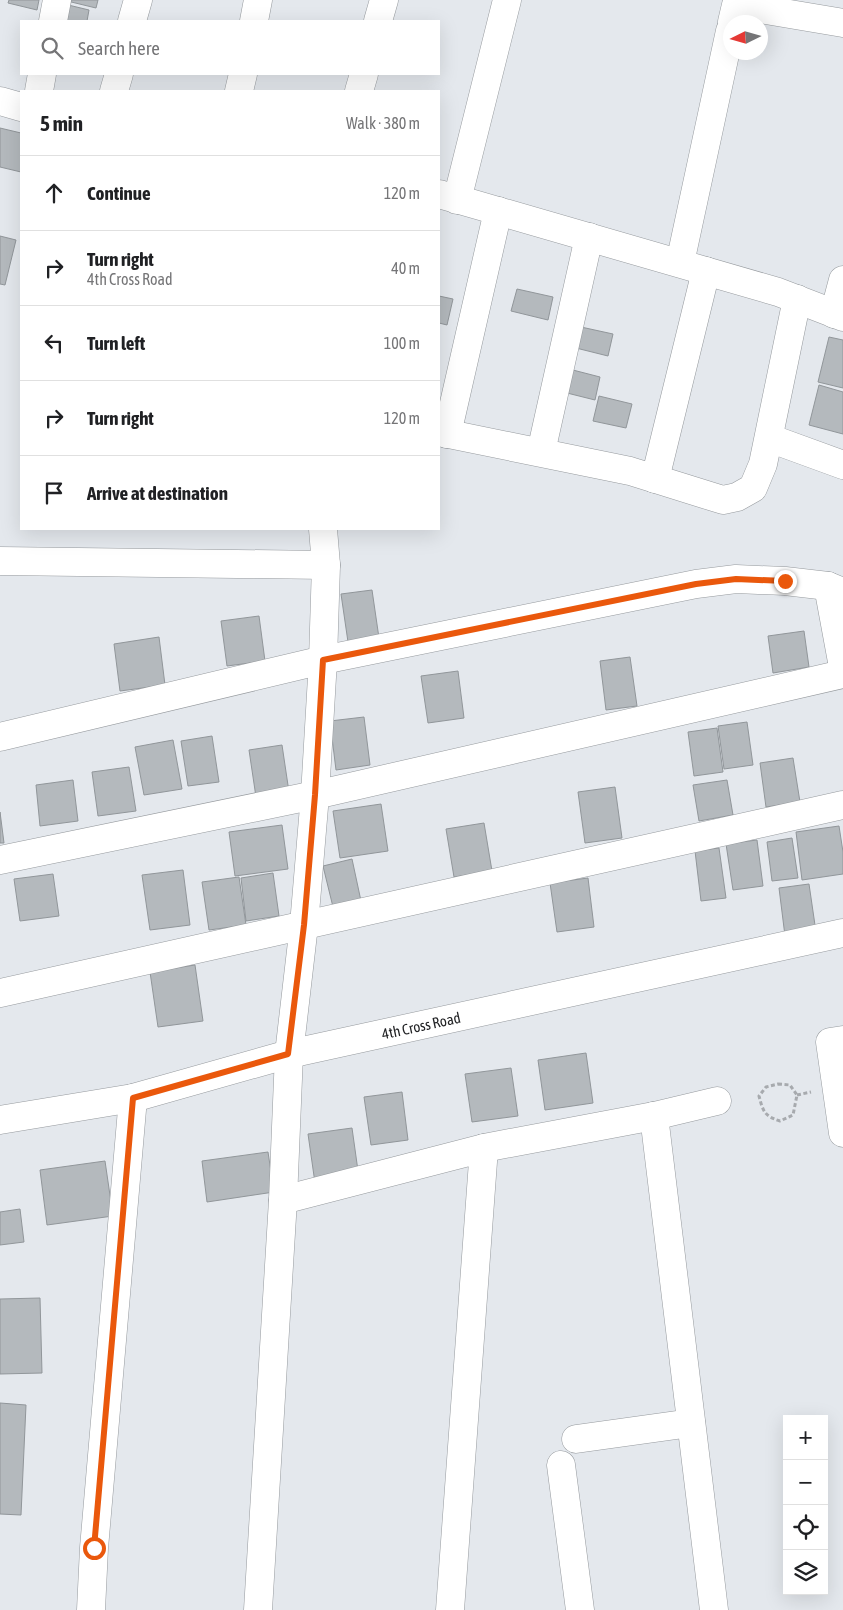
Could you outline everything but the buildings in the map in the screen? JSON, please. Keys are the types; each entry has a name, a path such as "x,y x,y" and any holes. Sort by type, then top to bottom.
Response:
{"street":[{"path":"53,20 58,0"},
{"path":"132,20 138,0"},
{"path":"254,20 258,0"},
{"path":"378,20 384,0"},
{"path":"507,0 448,197 778,292 838,315 843,280"},
{"path":"734,15 736,5 843,23"},
{"path":"680,264 724,60"},
{"path":"39,90 42,75"},
{"path":"114,90 119,75"},
{"path":"239,90 243,75"},
{"path":"359,90 364,75"},
{"path":"0,101 20,107"},
{"path":"498,211 443,433 630,471 723,500 737,497 753,488 763,464 797,299"},
{"path":"541,452 589,237"},
{"path":"655,479 706,271"},
{"path":"768,438 843,465"},
{"path":"258,1610 283,1200 288,1054 304,925 315,795 323,660 326,565 323,530"},
{"path":"0,561 326,565"},
{"path":"0,737 323,660 696,584 736,579 785,581 836,589 843,667"},
{"path":"0,860 315,795 843,674"},
{"path":"0,993 843,805"},
{"name":"4th Cross Road","path":"0,1120 133,1098 288,1054 843,933"},
{"path":"843,1040 830,1042 843,1133"},
{"path":"90,1610 133,1098"},
{"path":"283,1200 484,1148 654,1116 717,1101"},
{"path":"654,1116 714,1610"},
{"path":"450,1610 484,1148"},
{"path":"576,1439 691,1422"},
{"path":"561,1465 580,1610"}],"path":[{"path":"778,1084 790,1086 797,1095 793,1115 780,1121 768,1117 763,1109 759,1096 766,1087 778,1084"}],"route":[{"path":"94,1548 133,1098 288,1054 304,925 315,795 323,660 696,584 736,579 785,581"}]}
